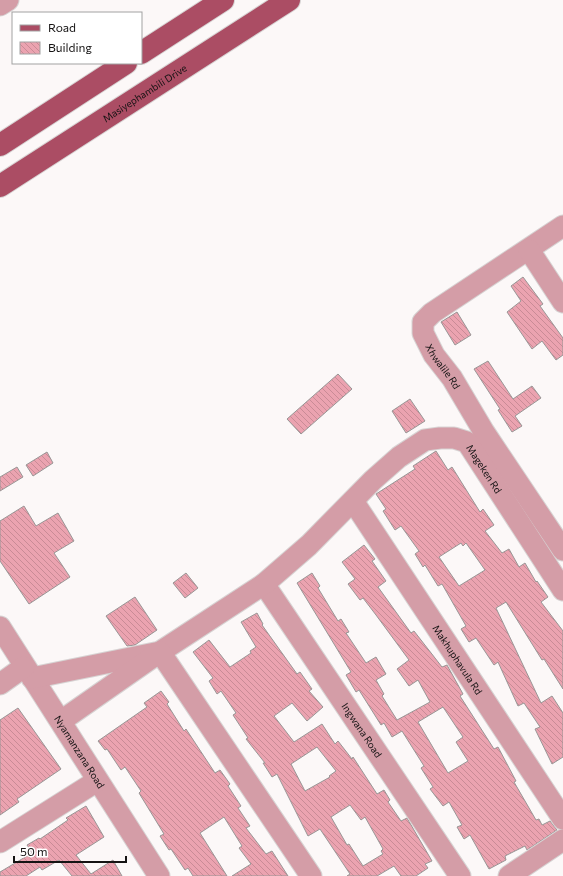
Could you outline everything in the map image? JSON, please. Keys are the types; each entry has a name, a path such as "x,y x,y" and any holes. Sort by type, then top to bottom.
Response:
{"main road":[{"path":"142,52 223,0"},
{"name":"Masiyephambili Drive","path":"0,186 289,0"},
{"path":"0,145 124,64"}],"street":[{"path":"0,5 8,0"},
{"name":"Xhwalile Rd","path":"563,226 432,313 423,322 423,333 434,355 452,378 484,432 563,550"},
{"path":"529,250 563,302"},
{"name":"Mageken Rd","path":"61,721 160,652 264,584 309,545 373,480 399,457 425,440 454,438 467,442 563,590"},
{"name":"Makhuphavula Rd","path":"353,501 563,819"},
{"name":"Ingwana Road","path":"264,584 460,876"},
{"name":"Nyamanzana Road","path":"0,627 159,876"},
{"path":"0,684 28,672 160,652 311,876"},
{"path":"0,842 97,781"},
{"path":"509,876 563,840"}],"building":[{"path":"523,277 543,304 540,306 563,338 563,355 556,360 542,341 532,349 507,312 521,301 511,286"},
{"path":"457,312 471,335 455,345 441,322"},
{"path":"488,361 513,399 532,386 541,398 515,416 522,426 512,432 498,410 500,409 474,369"},
{"path":"338,374 352,389 301,434 287,419"},
{"path":"410,399 425,421 406,433 392,411"},
{"path":"436,451 448,470 452,467 480,512 483,509 494,525 485,531 502,553 509,549 519,567 525,563 536,582 537,581 548,597 541,602 563,631 563,689 544,659 542,660 506,602 496,608 541,703 552,696 563,713 563,757 552,764 535,729 540,727 524,703 518,706 498,662 494,665 476,638 469,642 461,629 466,626 442,584 438,586 425,565 423,567 415,554 419,551 401,526 395,530 383,511 386,509 376,494 415,469 413,466","holes":["461,543 463,546 466,543 485,570 459,586 439,557"]},
{"path":"47,452 53,463 33,476 26,465"},
{"path":"17,467 23,477 0,491 0,477"},
{"path":"24,506 36,526 58,513 74,541 54,553 70,577 29,604 0,561 0,521"},
{"path":"364,545 375,559 372,561 386,581 378,587 411,633 414,631 442,667 447,665 463,694 460,696 494,749 498,747 516,781 514,782 536,820 539,819 542,825 550,821 557,830 527,850 525,846 505,856 506,860 489,869 470,835 464,839 457,827 462,825 449,802 443,806 430,789 433,787 421,768 424,766 402,731 392,737 384,723 381,725 359,690 356,692 346,675 351,672 297,583 312,573 320,586 318,588 338,621 341,619 349,632 346,633 366,663 376,657 386,674 376,680 384,694 382,696 397,720 430,702 418,680 409,686 397,669 409,660 363,598 360,600 348,584 355,579 342,562","holes":["443,707 463,737 456,742 468,761 448,773 418,722"]},
{"path":"186,573 198,588 185,598 173,583"},
{"path":"135,597 157,630 135,645 127,646 106,616"},
{"path":"257,613 263,624 262,625 297,674 300,672 312,689 309,691 323,707 307,721 292,703 274,716 294,742 322,724 335,744 338,741 352,759 353,757 377,794 384,790 390,800 388,802 401,821 407,818 432,861 425,864 428,868 416,876 401,876 394,866 377,876 347,876 350,874 320,829 308,836 277,774 272,777 263,763 265,763 246,739 248,738 233,715 236,713 221,691 217,694 209,681 213,678 193,652 209,640 230,667 251,653 250,651 256,647 241,622","holes":["317,747 336,771 329,776 330,777 305,791 291,764","350,805 361,820 365,817 383,849 381,851 383,854 363,866 349,844 347,845 331,817"]},
{"path":"161,691 169,702 167,704 184,731 186,729 215,773 220,770 230,784 228,786 241,806 238,808 250,826 246,828 266,854 272,851 288,876 232,876 251,864 239,848 242,846 224,817 200,833 227,876 193,876 188,868 185,870 171,849 169,850 160,836 164,834 139,793 141,791 125,767 121,770 107,749 105,750 98,741 147,707 144,703"},
{"path":"18,708 61,769 17,799 19,802 0,815 0,720"},
{"path":"86,806 104,837 76,855 91,874 113,860 122,876 72,876 59,860 42,870 40,867 26,876 0,876 0,872 32,853 27,845 39,838 40,839 68,820 66,818"}]}
